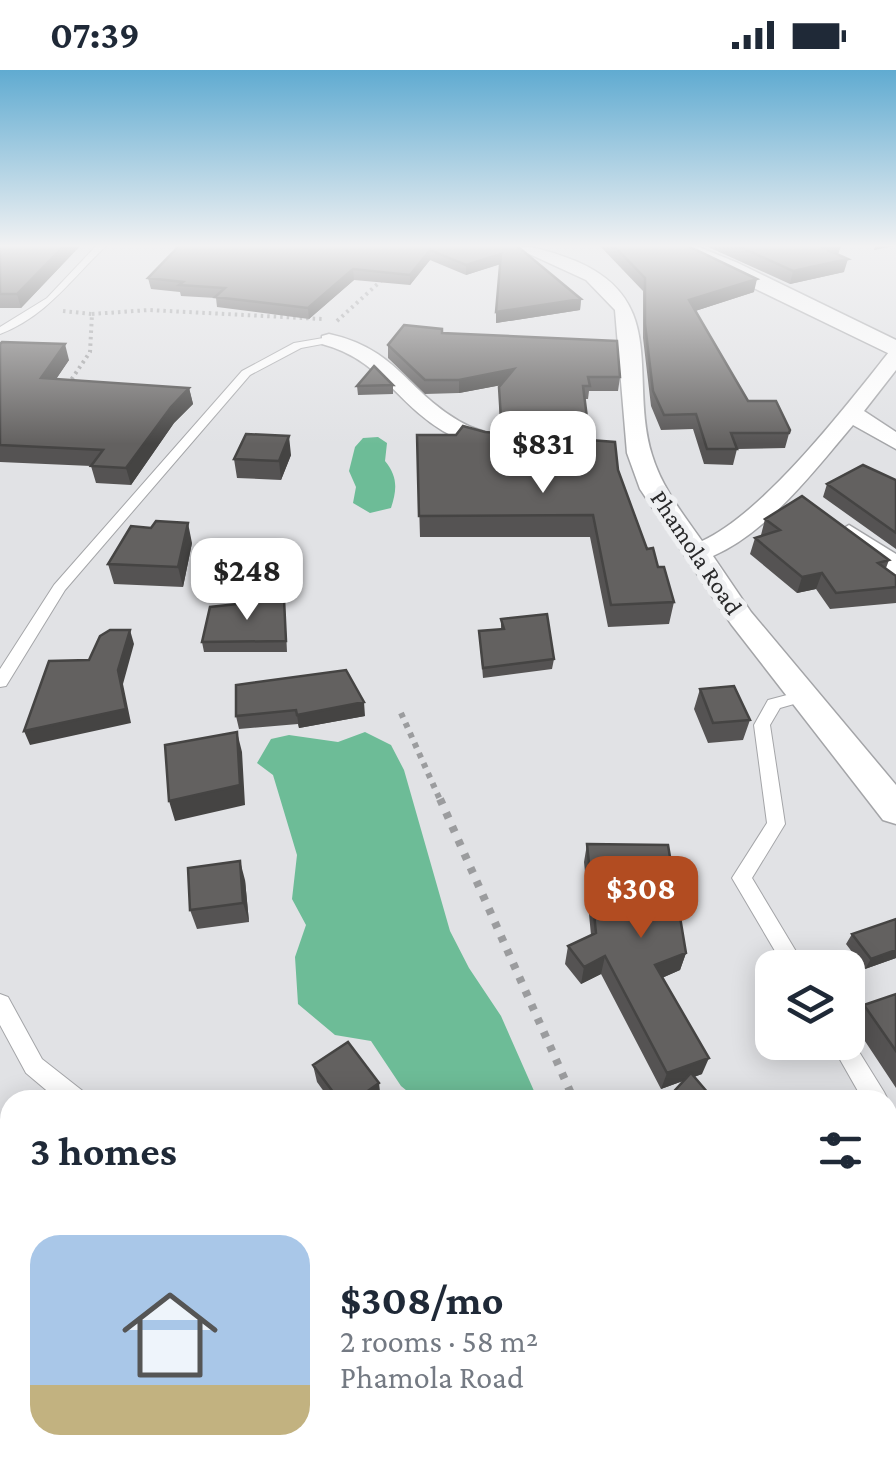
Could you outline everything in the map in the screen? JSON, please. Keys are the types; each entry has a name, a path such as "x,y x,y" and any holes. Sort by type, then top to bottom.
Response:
{"street":[{"name":"Phamola Road","path":"625,312 639,453 653,489 802,696 896,810"},
{"path":"697,553 715,550 792,491 896,353 820,312"},
{"path":"851,326 882,318"},
{"path":"329,340 348,341 365,350 440,422 462,435 485,442 522,445"},
{"path":"852,414 896,442"},
{"path":"610,452 639,453"},
{"path":"832,520 896,567"}],"lane":[{"path":"0,331 33,312"},
{"path":"0,682 59,588 246,373 298,345 329,340"},
{"path":"785,950 742,878 776,824 762,725 774,704 802,696"},
{"path":"0,1004 34,1066 64,1090"},
{"path":"852,1060 870,1090"}],"path":[{"path":"73,312 115,312"},
{"path":"187,312 296,320 338,318 345,312"},
{"path":"247,316 249,312"},
{"path":"67,385 87,365 94,346 92,314"},
{"path":"401,713 570,1090"}],"green space":[{"path":"378,437 387,443 385,461 395,489 391,508 370,513 353,503 356,487 349,471 355,447 363,438"},
{"path":"365,732 391,745 404,770 450,931 501,1016 534,1090 406,1090 371,1041 335,1035 298,1004 295,957 306,925 292,899 297,855 273,775 257,763 271,739 289,735 338,742"}],"building":[{"path":"645,312 696,312 748,401 776,401 789,433 731,433 737,449 707,449 696,414 664,415 653,391"},
{"path":"404,325 442,329 442,333 617,341 620,377 588,377 590,386 583,386 588,426 501,419 499,387 514,369 459,380 425,380 388,345"},
{"path":"2,342 65,344 41,378 189,388 126,468 91,466 103,450 0,445"},
{"path":"374,366 393,385 357,386"},
{"path":"463,426 485,432 615,442 618,470 647,549 653,548 658,567 664,567 674,602 611,605 593,515 419,516 417,435 456,435"},
{"path":"246,434 289,436 279,461 234,459"},
{"path":"863,465 896,480 896,533 827,484"},
{"path":"802,496 889,560 878,563 896,576 896,587 836,593 822,573 802,577 755,538 780,530 765,519"},
{"path":"156,521 188,523 178,567 108,564 131,526 151,528"},
{"path":"284,599 286,641 202,642 210,607"},
{"path":"547,614 554,659 483,668 479,631 504,629 501,619"},
{"path":"110,630 130,630 118,670 126,709 24,731 49,661 89,660 100,636"},
{"path":"346,670 364,702 297,715 296,710 236,716 236,685"},
{"path":"734,686 750,720 713,723 700,689"},
{"path":"237,732 240,785 169,801 165,745"},
{"path":"587,844 668,845 686,953 655,965 709,1058 667,1073 605,956 584,967 568,946 596,933"},
{"path":"240,861 243,903 190,910 188,868"},
{"path":"896,919 896,950 871,959 852,934"},
{"path":"896,994 896,1051 865,1006"},
{"path":"348,1042 379,1083 369,1090 332,1090 313,1065"},
{"path":"691,1073 705,1090 675,1090"}]}
